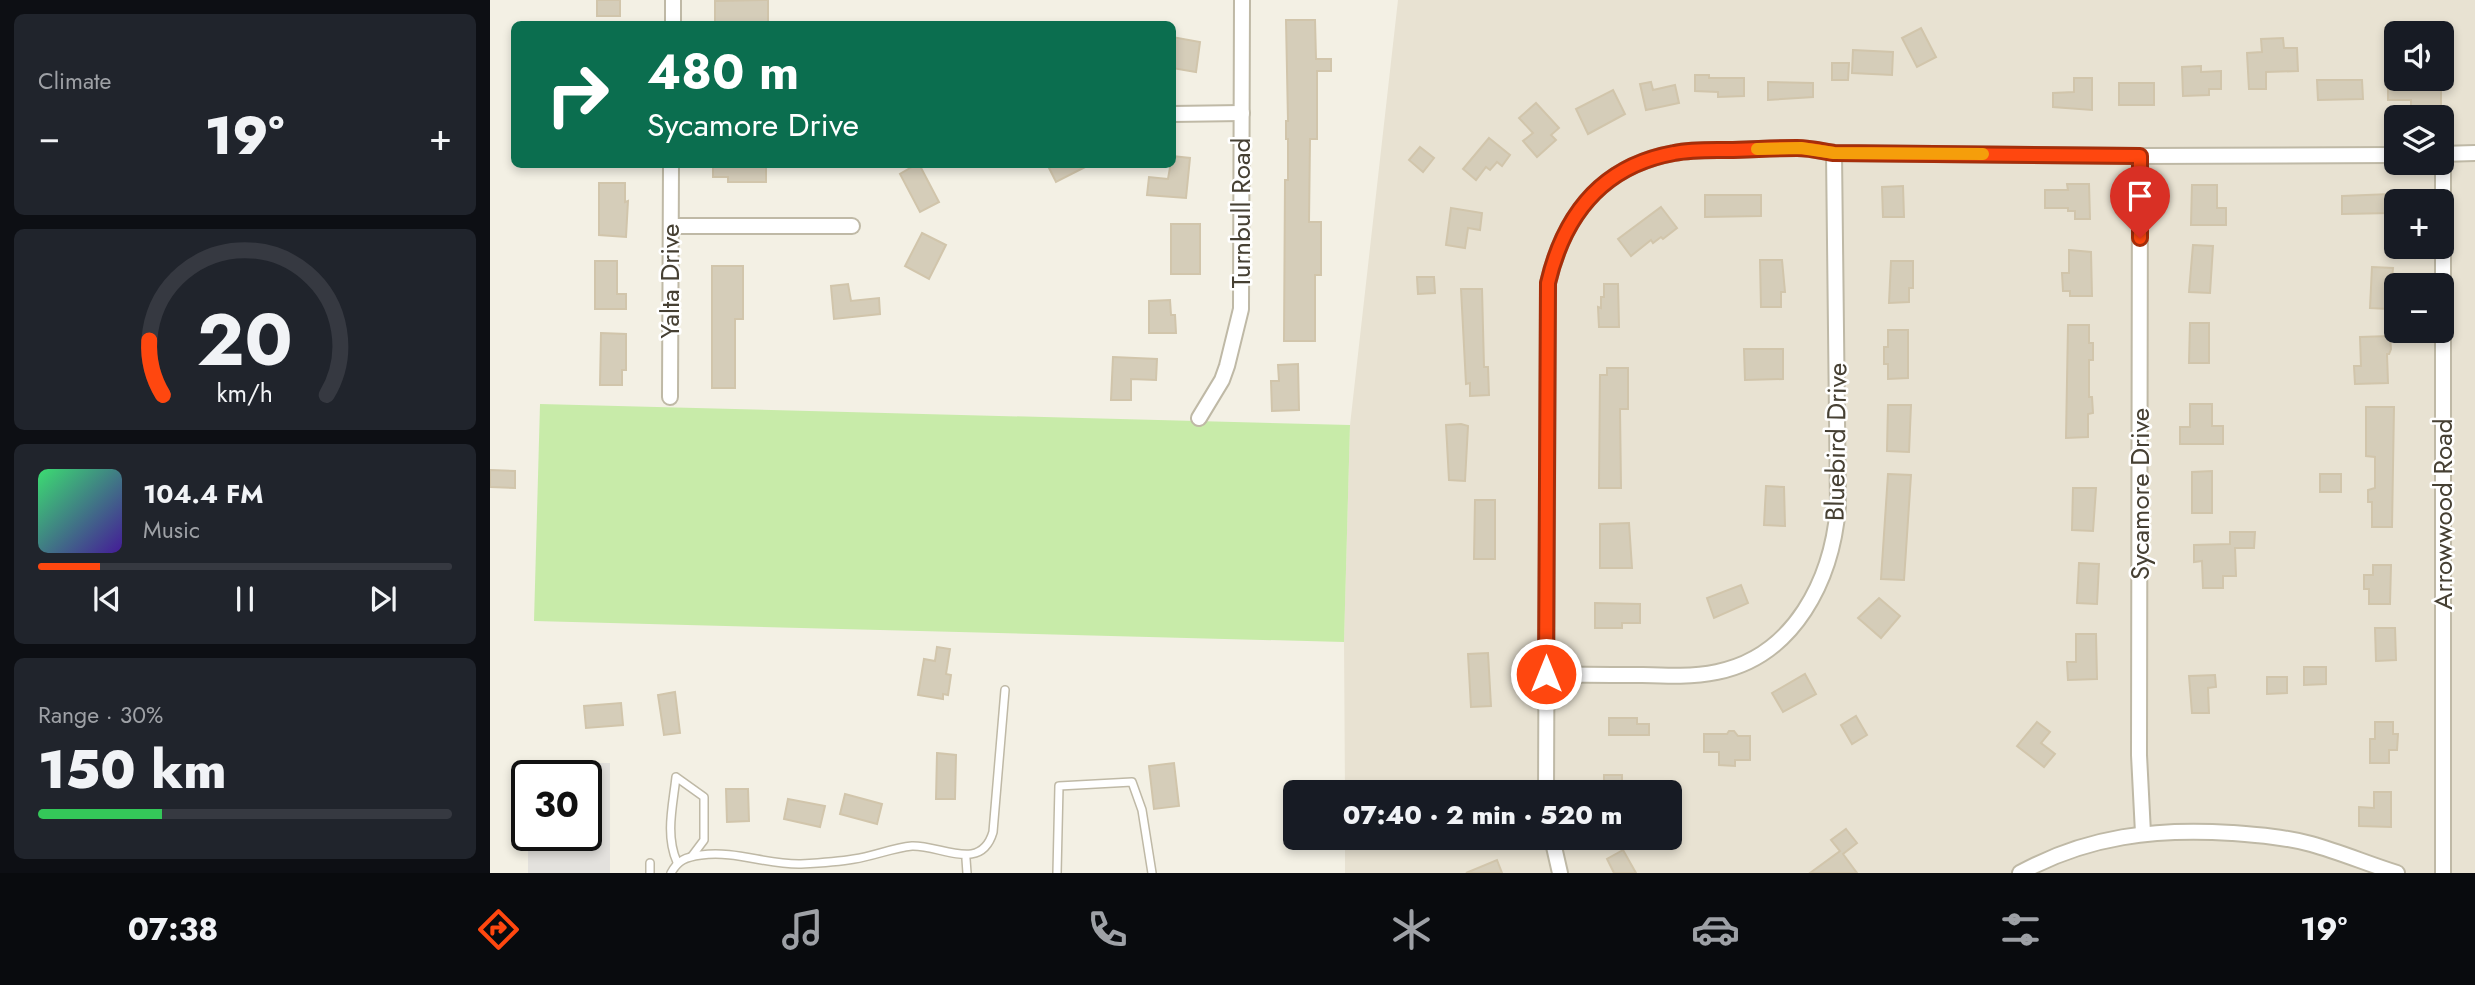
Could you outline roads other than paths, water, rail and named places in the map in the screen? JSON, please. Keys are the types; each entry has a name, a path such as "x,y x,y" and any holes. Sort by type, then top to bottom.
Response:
{"street":[{"path":"673,0 673,21"},
{"name":"Turnbull Road","path":"1199,418 1222,380 1241,309 1242,0"},
{"path":"1176,114 1242,113"},
{"path":"1546,780 1548,283 1553,259 1564,233 1593,192 1630,167 1651,159 1693,150 1801,148 1834,153 2384,155"},
{"name":"Bluebird Drive","path":"1546,674 1684,676 1719,672 1741,665 1787,635 1816,593 1832,548 1838,507 1834,153"},
{"path":"2454,154 2475,153"},
{"name":"Sycamore Drive","path":"2140,156 2139,755 2143,833"},
{"name":"Yalta Drive","path":"670,397 671,168"},
{"name":"Arrowwood Road","path":"2442,175 2443,873"},
{"path":"671,226 852,226"},
{"path":"2020,873 2065,852 2113,837 2201,831 2284,838 2397,873"},
{"path":"1555,850 1560,873"}],"lane":[{"path":"671,873 677,862 692,856 717,853 785,864 855,859 915,846 966,859 979,854 987,846 993,832 1005,690"},
{"path":"677,862 672,852 670,828 676,777 704,797 704,840 692,856"},
{"path":"1057,873 1059,786 1132,782 1142,810 1152,873"},
{"path":"966,859 967,873"},
{"path":"650,863 650,873"}]}
